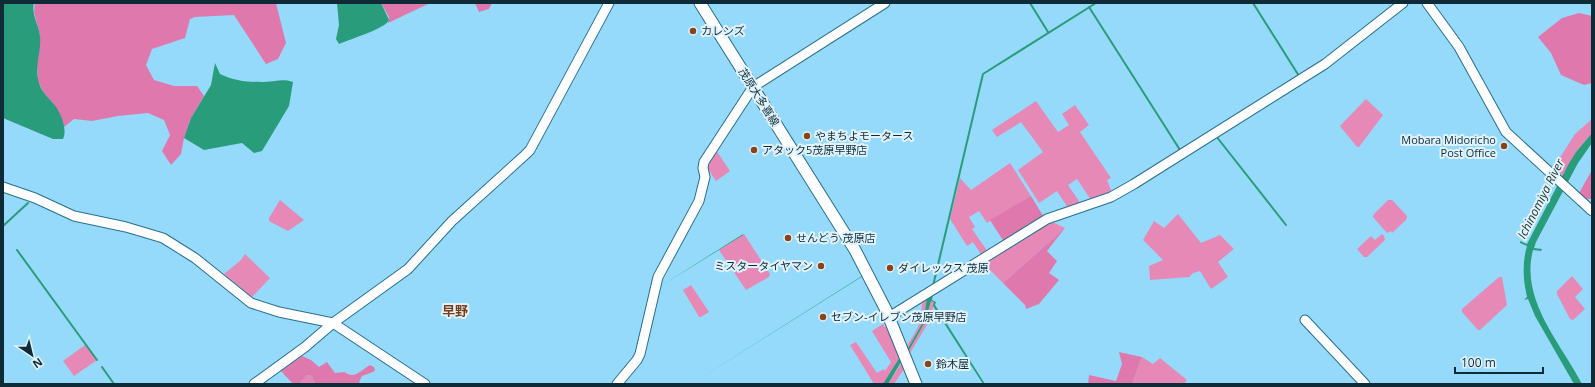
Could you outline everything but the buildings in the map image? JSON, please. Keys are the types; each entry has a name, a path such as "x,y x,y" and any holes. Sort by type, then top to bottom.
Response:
{"main road":[{"name":"茂原大多喜線","path":"700,3 855,250 889,316 916,384"}],"street":[{"path":"254,384 305,347 333,323 408,269 452,221 530,150 609,3"},
{"path":"617,384 637,360 640,354 646,334 658,277 699,201 705,176 703,168 704,162 753,87 884,3"},
{"path":"889,316 1048,219 1111,197 1134,184 1325,64 1403,3"},
{"path":"1427,3 1459,47 1506,132 1592,211"},
{"path":"3,187 35,198 74,216 126,227 163,238 195,258 252,303 279,312 333,323 425,384"},
{"path":"1305,320 1365,384"}],"shaded area":[{"path":"3,3 34,3 34,15 40,36 40,49 37,68 38,81 42,90 55,105 60,115 65,130 63,139 53,139 3,118"},
{"path":"35,3 276,3 286,43 278,59 266,64 234,15 195,17 190,19 185,38 152,49 146,65 154,80 174,86 197,86 204,96 191,118 184,138 181,154 171,165 162,151 170,135 164,120 148,113 118,116 92,121 74,119 64,127 58,111 44,93 38,81 37,63 40,35 34,12"},
{"path":"337,3 381,3 389,20 381,27 339,44 336,39 339,25"},
{"path":"381,3 430,3 388,23 389,17"},
{"path":"475,3 492,3 489,9 479,12"},
{"path":"1579,13 1592,16 1592,83 1584,85 1561,75 1551,53 1538,37 1562,18"},
{"path":"215,63 220,74 235,80 266,82 282,80 293,82 289,106 262,151 254,153 242,143 204,150 184,138 191,118 211,85"},
{"path":"1366,99 1383,115 1359,147 1357,147 1340,126"},
{"path":"1036,101 1058,132 1069,125 1062,114 1075,105 1089,125 1080,132 1111,178 1107,180 1112,193 1091,200 1077,179 1068,185 1081,204 1068,208 1057,191 1039,203 1018,170 1043,152 1021,122 997,137 992,130"},
{"path":"1592,119 1592,133 1576,152 1561,178 1552,170 1575,134"},
{"path":"1592,133 1592,143 1578,163 1536,242 1534,248 1542,249 1541,251 1533,250 1530,268 1532,286 1544,320 1582,384 1574,384 1535,316 1528,299 1524,300 1527,297 1524,259 1527,246 1520,243 1520,241 1527,244 1568,165 1576,152"},
{"path":"716,150 730,171 716,181 708,168 708,163"},
{"path":"1010,163 1031,196 987,223 979,211 969,217 975,227 972,229 988,252 982,256 973,242 967,246 950,219 960,178 971,190"},
{"path":"1592,170 1592,199 1586,199 1579,193"},
{"path":"1031,196 1043,218 1004,242 990,220"},
{"path":"280,200 304,220 288,231 269,221 269,218"},
{"path":"1388,200 1392,200 1407,216 1406,220 1392,233 1391,231 1387,233 1373,217 1374,214"},
{"path":"1178,214 1201,243 1220,235 1234,249 1218,262 1228,277 1211,289 1200,271 1193,273 1189,277 1150,280 1149,266 1163,260 1143,240 1154,221 1164,228"},
{"path":"1052,222 1065,228 1003,283 987,267 987,262"},
{"path":"1065,228 1047,251 1057,261 1049,273 1059,280 1039,304 1026,309 1025,305 1003,283"},
{"path":"743,234 743,235 661,286"},
{"path":"744,234 770,274 769,277 746,290 719,250"},
{"path":"1382,234 1385,240 1367,257 1364,257 1357,249 1371,236 1375,240"},
{"path":"841,237 863,276 691,384 862,276"},
{"path":"245,254 270,278 252,297 224,274 241,260"},
{"path":"1572,276 1583,289 1575,297 1585,309 1573,320 1570,319 1557,294 1557,291"},
{"path":"1499,277 1502,277 1507,305 1480,330 1478,330 1462,312 1462,309"},
{"path":"691,285 709,312 701,317 699,317 683,290"},
{"path":"933,294 932,300 936,302 935,305 985,384 983,384 933,306 934,302 931,301 925,322 908,352 907,350 923,322 927,298"},
{"path":"927,298 923,322 907,350 906,347 919,325 923,301"},
{"path":"931,301 935,302 928,323 909,355 908,352 925,322"},
{"path":"883,324 887,327 900,357 884,384 874,384 850,345 856,342 877,373 884,369 885,371 891,362 872,331"},
{"path":"85,345 97,360 74,376 63,361"},
{"path":"1119,352 1142,357 1132,384 1088,384 1089,375 1116,381 1122,364"},
{"path":"302,356 311,360 319,367 327,362 335,373 344,372 355,375 370,365 374,367 375,370 362,376 359,382 361,384 315,384 312,376 307,375 299,384 293,384 281,371"},
{"path":"900,357 901,362 888,384 883,384"},
{"path":"1142,357 1153,364 1160,358 1187,380 1184,384 1132,384"},
{"path":"902,362 904,369 894,384 888,384"},
{"path":"307,375 312,376 315,384 299,384"}],"waterway":[{"path":"1030,3 1048,32"},
{"path":"933,286 983,74 1096,3"},
{"path":"1253,3 1299,76"},
{"path":"1089,7 1180,150"},
{"path":"1216,136 1286,225"},
{"path":"3,226 28,203"},
{"path":"17,250 97,360"},
{"path":"102,367 114,384"}],"place":[{"name":"カレンズ","path":"693,31"},
{"name":"やまちよモータース","path":"807,136"},
{"name":"Mobara Midoricho Post Office","path":"1504,146"},
{"name":"アタック5茂原早野店","path":"754,150"},
{"name":"せんどう 茂原店","path":"788,238"},
{"name":"ミスタータイヤマン","path":"821,266"},
{"name":"ダイレックス 茂原","path":"890,268"},
{"name":"セブン-イレブン茂原早野店","path":"823,317"},
{"name":"鈴木屋","path":"928,364"}],"district":[{"name":"早野","path":"455,311"}],"water label":[{"name":"Ichinomiya River","path":"1541,199"}]}
